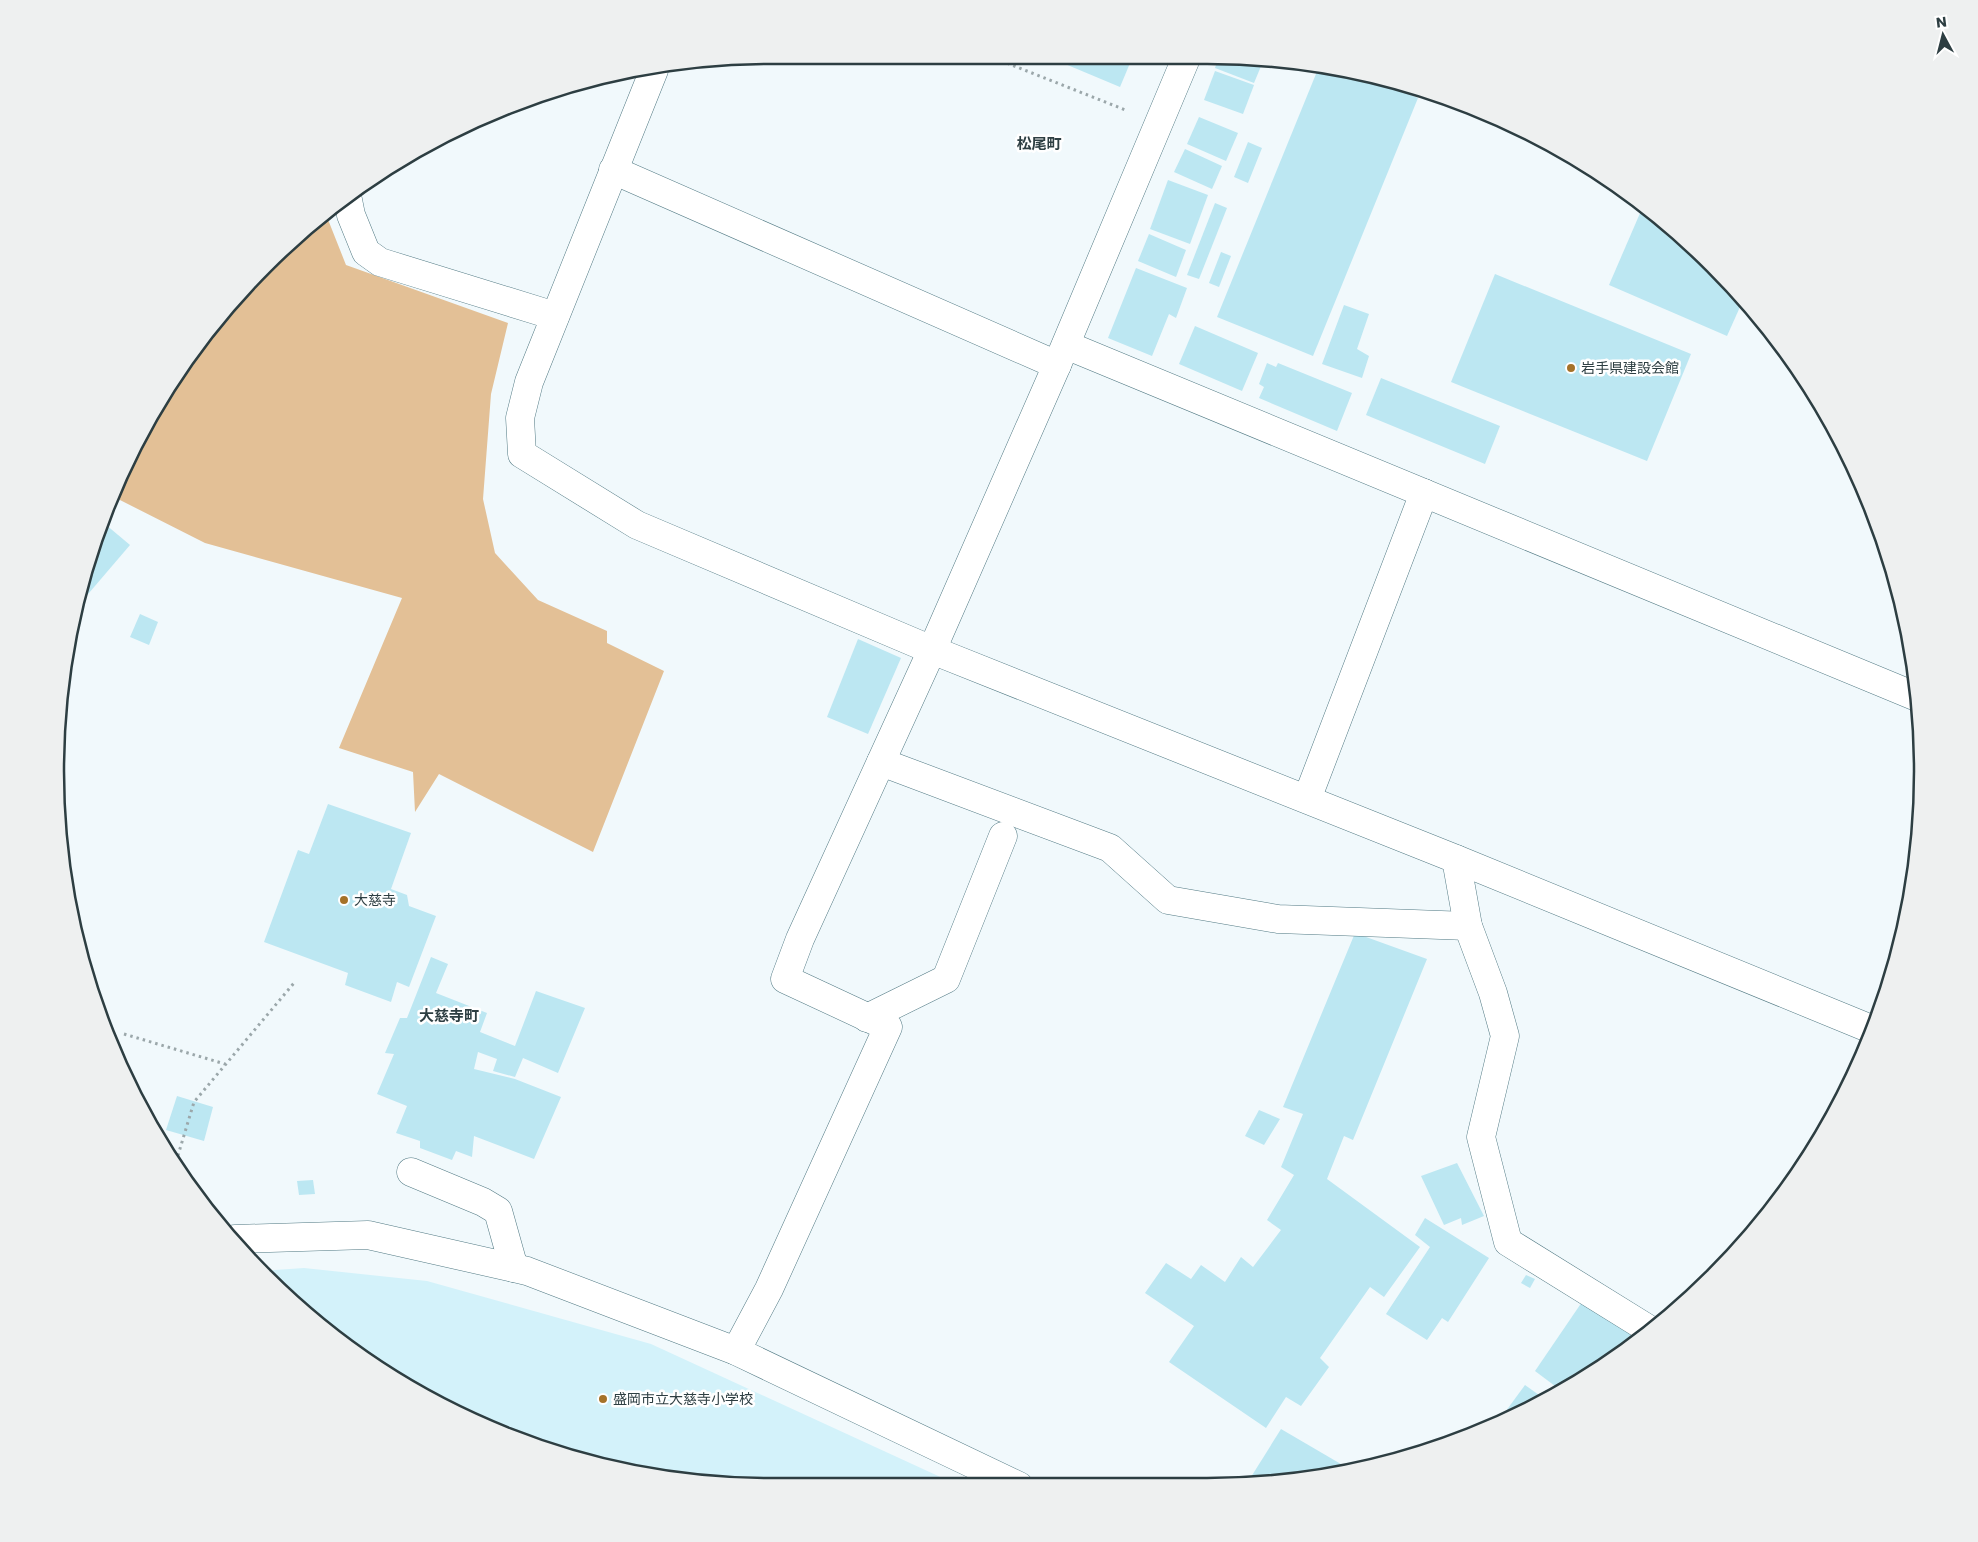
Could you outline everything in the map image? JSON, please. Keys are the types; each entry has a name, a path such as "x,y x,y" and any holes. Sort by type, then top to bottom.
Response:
{"street":[{"path":"736,1351 769,1289 888,1027 785,979 800,939 932,650 1062,355 1184,64"},
{"path":"652,74 529,382 520,418 522,454 637,525 932,650 1456,859 1866,1027"},
{"path":"613,170 1062,355 1424,493 1910,694"},
{"path":"349,204 351,215 366,252 380,262 555,316"},
{"path":"1307,799 1424,493"},
{"path":"881,762 1110,848 1168,900 1278,919 1468,926"},
{"path":"867,1018 946,979 1003,836"},
{"path":"1456,859 1468,926 1493,992 1505,1036 1481,1137 1508,1242 1645,1327"},
{"path":"411,1172 483,1202 498,1211 514,1268"},
{"path":"241,1239 368,1235 527,1271 736,1351 1002,1478"}],"path":[{"path":"1009,64 1159,123"},
{"path":"178,1156 194,1102 294,983"},
{"path":"124,1034 225,1064"}],"shaded area":[{"path":"328,220 346,265 508,323 491,394 483,499 495,553 538,600 607,631 607,643 664,671 593,852 439,774 415,812 413,772 339,748 402,598 205,543 118,499 137,458 159,417 183,378 210,340 271,271"},
{"name":"盛岡市立大慈寺小学校","path":"304,1268 427,1281 651,1344 943,1478 725,1477 633,1465 544,1441 458,1405 378,1359 340,1332 270,1270"}],"building":[{"path":"1065,64 1130,64 1120,87"},
{"path":"1216,64 1261,66 1254,83 1215,68"},
{"path":"1215,71 1254,85 1243,114 1204,100"},
{"path":"1317,73 1345,77 1390,88 1418,98 1313,356 1217,317"},
{"path":"1199,117 1238,133 1226,161 1187,144"},
{"path":"1248,142 1262,148 1248,183 1234,177"},
{"path":"1185,149 1222,166 1212,189 1174,172"},
{"path":"1168,180 1208,195 1190,244 1150,229"},
{"path":"1215,203 1227,208 1199,279 1187,275"},
{"path":"1641,212 1707,271 1740,306 1727,336 1609,285"},
{"path":"1149,234 1186,250 1176,277 1138,261"},
{"path":"1221,252 1231,256 1219,287 1209,283"},
{"path":"1136,268 1187,288 1176,318 1169,314 1152,356 1108,338"},
{"name":"岩手県建設会館","path":"1495,274 1691,354 1647,461 1451,382"},
{"path":"1344,305 1369,314 1357,349 1369,356 1362,378 1322,364"},
{"path":"1195,326 1258,353 1242,391 1179,364"},
{"path":"1267,363 1276,367 1278,363 1352,393 1337,431 1259,398 1264,387 1259,384"},
{"path":"1381,378 1500,426 1485,464 1366,415"},
{"path":"108,526 130,545 86,597"},
{"path":"140,614 158,622 149,645 130,637"},
{"path":"858,639 901,658 868,734 827,717"},
{"name":"大慈寺","path":"328,804 411,833 391,889 407,895 409,906 436,916 409,987 397,982 391,1002 345,985 348,973 264,942 298,850 309,854"},
{"path":"1355,933 1427,959 1353,1140 1344,1136 1327,1179 1420,1247 1384,1297 1370,1287 1320,1358 1329,1367 1301,1406 1286,1397 1266,1428 1169,1362 1194,1326 1145,1293 1166,1263 1191,1279 1201,1265 1225,1282 1241,1257 1253,1267 1281,1230 1267,1220 1294,1175 1281,1167 1303,1114 1283,1107"},
{"path":"431,957 448,964 436,993 487,1013 480,1032 515,1046 536,991 585,1008 558,1073 523,1058 515,1077 493,1071 497,1059 478,1052 474,1069 515,1079 561,1097 534,1159 474,1136 472,1157 456,1151 452,1160 420,1148 420,1141 396,1133 407,1106 377,1094 394,1054 385,1053 400,1018 407,1018"},
{"path":"177,1096 213,1107 204,1141 166,1130"},
{"path":"1259,1110 1280,1119 1264,1145 1245,1136"},
{"path":"1457,1163 1484,1216 1462,1225 1461,1218 1444,1225 1421,1176"},
{"path":"313,1180 315,1194 299,1195 297,1181"},
{"path":"1425,1218 1489,1258 1448,1322 1442,1318 1427,1340 1386,1314 1430,1247 1415,1235"},
{"path":"1526,1275 1535,1279 1530,1288 1521,1283"},
{"path":"1582,1302 1634,1335 1600,1359 1555,1386 1535,1371"},
{"path":"1525,1385 1539,1395 1520,1405 1506,1412"},
{"path":"1281,1429 1343,1465 1299,1472 1251,1477"}],"place":[{"name":"岩手県建設会館","path":"1571,368"},
{"name":"大慈寺","path":"344,900"},
{"name":"盛岡市立大慈寺小学校","path":"603,1399"}],"district":[{"name":"松尾町","path":"1039,144"},
{"name":"大慈寺町","path":"449,1016"}]}
